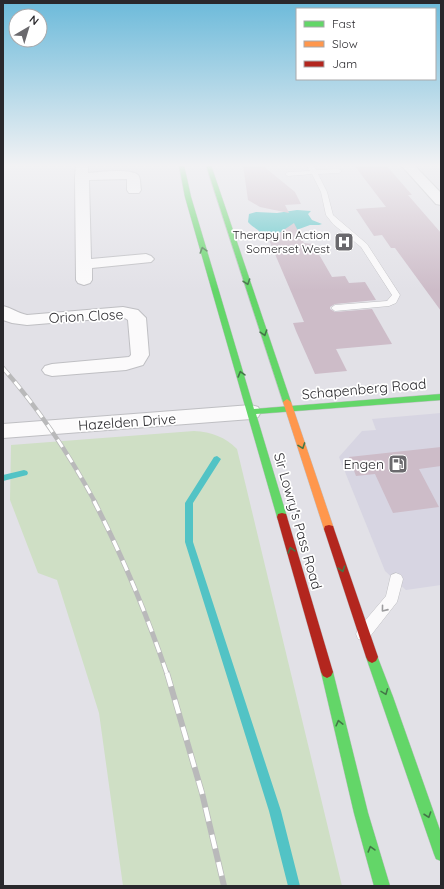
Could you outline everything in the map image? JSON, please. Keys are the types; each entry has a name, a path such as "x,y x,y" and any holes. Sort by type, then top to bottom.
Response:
{"main road":[{"name":"Sir Lowry's Pass Road","path":"191,206 330,683 361,813 382,886"},
{"name":"Sir Lowry's Pass Road","path":"222,206 304,451 363,635 441,854"},
{"name":"Schapenberg Road","path":"251,412 441,397"}],"street":[{"path":"83,206 84,280"},
{"path":"84,264 146,259"},
{"name":"Orion Close","path":"3,311 12,318 27,320 123,312 132,314 137,318 140,355 136,361 126,364 52,370"},
{"name":"Hazelden Drive","path":"3,431 251,412"}],"lane":[{"path":"328,206 330,215 336,222 364,246 396,295 393,301 389,303 335,308"},
{"path":"363,635 392,598 396,579"}],"shaded area":[{"path":"441,413 441,585 406,590 385,571 339,457 362,431 376,430 372,419"}],"green space":[{"path":"194,431 218,436 228,441 237,449 342,886 123,886 99,713 57,580 38,573 10,500 11,445"}],"water":[{"path":"297,210 311,211 308,214 312,220 322,224 310,225 280,236 263,237 260,232 248,222 249,214 256,212 277,213"}],"building":[{"path":"286,206 289,213 260,207"},
{"path":"418,206 441,233 441,311 395,248 391,248 382,235 374,236 356,209"},
{"path":"294,223 304,243 313,244 332,277 345,276 349,283 365,282 376,300 335,304 330,307 330,309 335,312 372,309 392,344 336,349 347,371 315,374 293,323 304,322 269,240"},
{"path":"441,447 441,466 419,469 439,507 393,513 375,474 356,476 349,457"}],"waterway":[{"path":"217,459 189,503 189,542 275,811 294,886"},
{"path":"3,478 24,473"}],"railway":[{"path":"3,368 29,399 53,432 95,502"},
{"path":"94,501 134,586 167,674"},
{"path":"167,673 202,793 224,886"}],"traffic: fast":[{"path":"191,206 282,517"},
{"path":"222,206 287,402"},
{"path":"251,412 441,397"},
{"path":"372,657 441,854"},
{"path":"327,672 361,813 382,886"}],"traffic: slow":[{"path":"287,402 329,529"}],"traffic: jam":[{"path":"282,517 327,672"},
{"path":"329,529 372,657"}],"place":[{"name":"Therapy in Action Somerset West","path":"344,242"},
{"name":"Engen","path":"398,464"}]}
